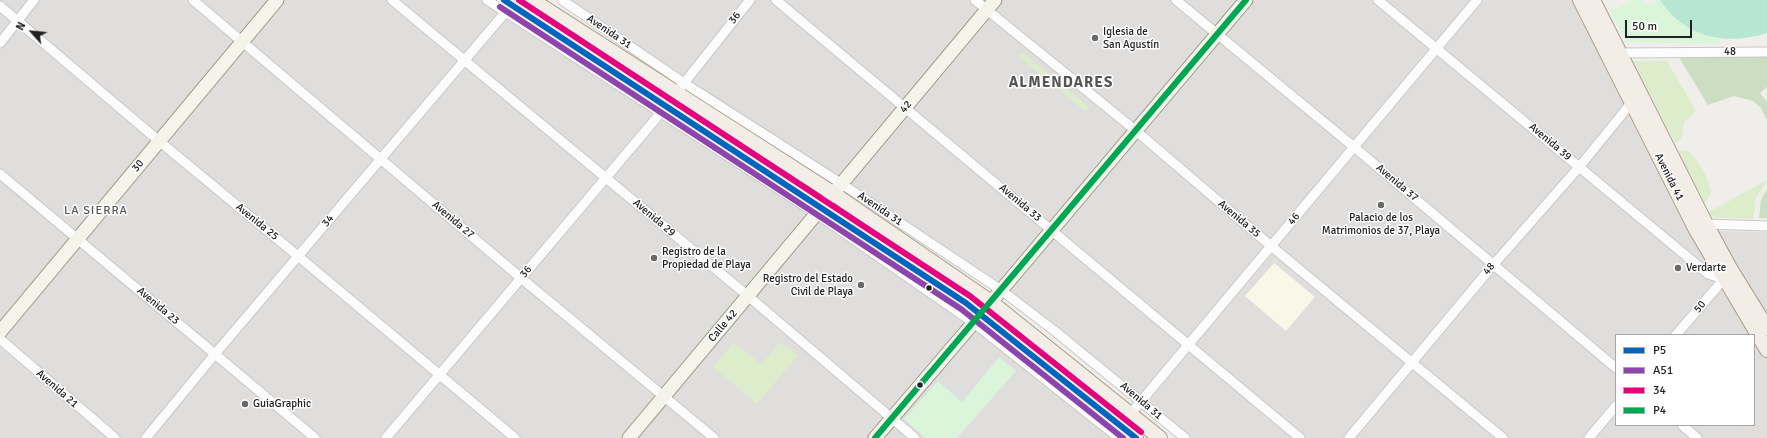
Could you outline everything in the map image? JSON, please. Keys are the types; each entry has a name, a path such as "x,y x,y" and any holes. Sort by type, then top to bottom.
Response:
{"main road":[{"name":"Avenida 31","path":"532,0 680,89 838,189 991,302 1160,438"},
{"name":"Avenida 41","path":"1583,1 1621,52 1724,278 1767,350"},
{"name":"Avenida 41","path":"1583,1 1632,102 1701,227 1731,270 1767,328"},
{"path":"507,6 663,110 820,211 977,319 1116,434 1136,438"}],"street":[{"path":"0,43 34,0"},
{"name":"Avenida 27","path":"193,0 521,278 714,438"},
{"name":"30","path":"0,332 277,0"},
{"name":"Avenida 29","path":"392,0 748,296 915,438"},
{"path":"488,0 507,6"},
{"name":"Avenida 31","path":"562,0 680,89"},
{"name":"36","path":"680,89 750,0"},
{"name":"Avenida 33","path":"776,0 1052,229 1300,438"},
{"name":"Avenida 35","path":"975,0 991,5 1271,246 1503,438"},
{"name":"Avenida 37","path":"1176,0 1216,35 1354,147 1494,264 1615,367"},
{"path":"875,438 1246,0"},
{"name":"Avenida 39","path":"1378,0 1437,47 1708,274 1724,278"},
{"name":"46","path":"1116,434 1130,414 1477,0"},
{"name":"42","path":"820,211 991,5"},
{"name":"Avenida 25","path":"0,6 159,141 515,438"},
{"name":"34","path":"146,438 215,354 464,61 507,6"},
{"name":"48","path":"1621,52 1767,52"},
{"name":"48","path":"1349,438 1411,362 1580,166 1632,102"},
{"name":"36","path":"386,438 663,110"},
{"name":"Avenida 23","path":"0,174 315,438"},
{"name":"Avenida 31","path":"838,189 1001,290 1142,401 1185,438"},
{"name":"Calle 42","path":"629,438 820,211"},
{"path":"1701,227 1767,226"},
{"name":"50","path":"1677,334 1724,278"},
{"name":"Avenida 21","path":"0,339 115,438"},
{"path":"1589,438 1615,407"},
{"path":"1683,426 1697,438"}],"shaded area":[{"path":"0,0 487,0 974,323 1119,438 0,438"},
{"path":"562,0 1578,0 1767,350 1767,438 1185,438 1001,290"},
{"path":"1718,231 1767,232 1767,317 1761,308"},
{"path":"1274,263 1315,297 1286,331 1245,296"}],"green space":[{"path":"515,0 520,0 556,22 821,194 818,197"},
{"path":"1634,0 1642,0 1646,5 1660,0 1679,20 1694,29 1721,39 1720,44 1627,42 1610,11"},
{"path":"1660,0 1767,0 1767,33 1736,39 1708,36 1694,31 1682,23 1670,13"},
{"path":"1022,52 1089,107 1085,111 1018,56"},
{"path":"1678,56 1767,56 1767,87 1760,93 1767,102 1767,120 1761,108 1753,101 1734,96 1708,105"},
{"path":"1633,61 1667,61 1696,111 1684,122 1682,138 1675,143"},
{"path":"1678,151 1688,151 1703,171 1711,194 1704,204"},
{"path":"1767,180 1756,198 1753,219 1711,217 1709,212"},
{"path":"1767,189 1767,218 1759,218 1761,200"},
{"path":"837,206 976,299 974,301 836,209"},
{"path":"997,315 1124,417 1122,418 995,317"},
{"path":"780,342 798,355 757,404 713,367 733,343 762,364"},
{"path":"999,357 1016,371 957,438 926,438 904,419 938,381 962,402"}],"transit line":[{"name":"P5","path":"504,0 966,303 1136,438"},
{"name":"34","path":"519,0 970,296 1141,432"},
{"name":"P4","path":"875,438 1246,0"},
{"name":"A51","path":"500,7 961,309 1123,438"}],"place":[{"name":"Iglesia de San Agustín","path":"1095,38"},
{"name":"Palacio de los Matrimonios de 37, Playa","path":"1381,205"},
{"name":"Registro de la Propiedad de Playa","path":"654,258"},
{"name":"Verdarte","path":"1678,268"},
{"name":"Registro del Estado Civil de Playa","path":"861,285"},
{"name":"GuiaGraphic","path":"245,404"}],"district":[{"name":"ALMENDARES","path":"1061,83"},
{"name":"LA SIERRA","path":"96,211"}]}
